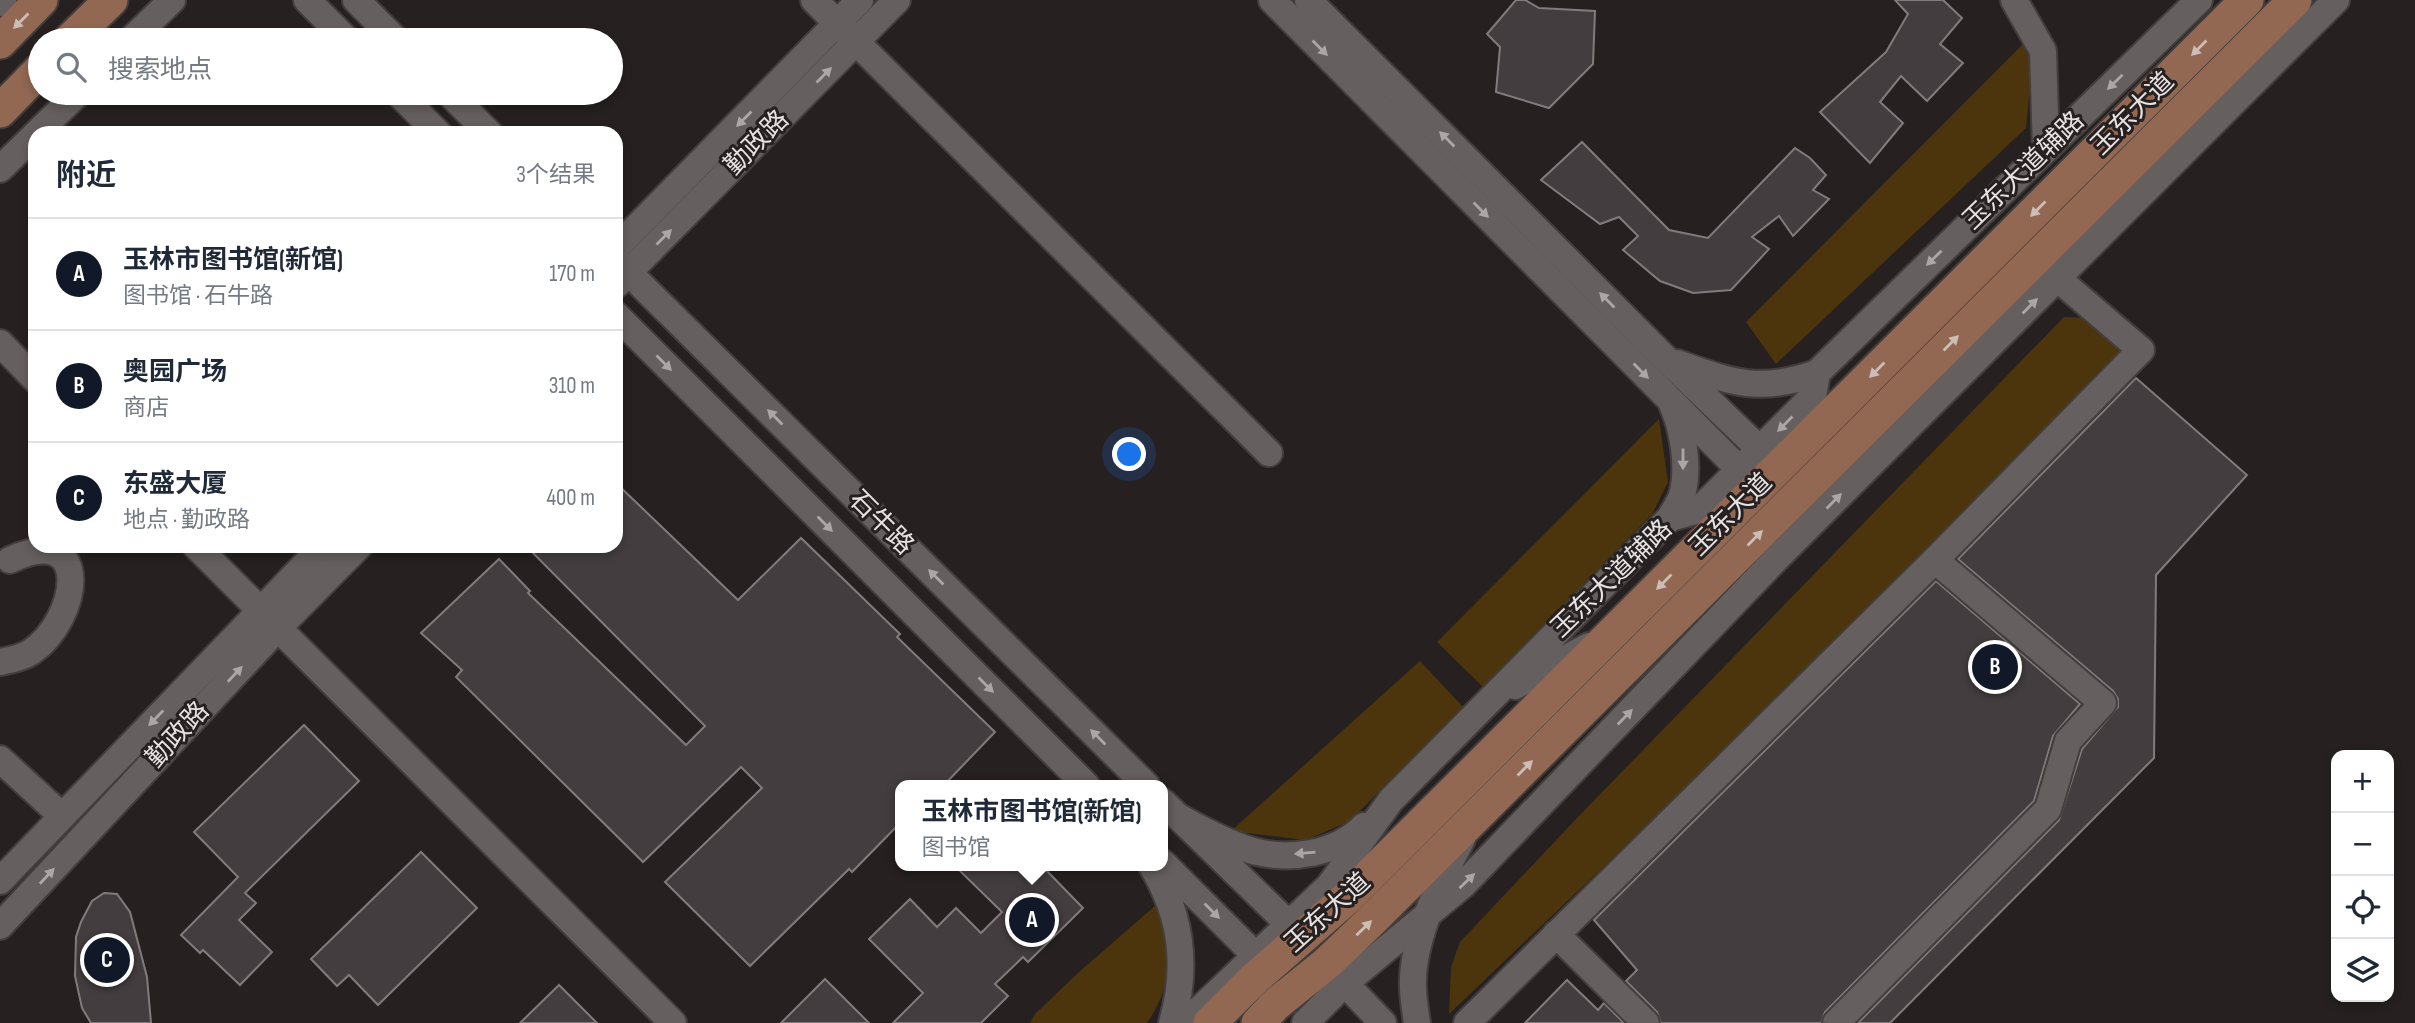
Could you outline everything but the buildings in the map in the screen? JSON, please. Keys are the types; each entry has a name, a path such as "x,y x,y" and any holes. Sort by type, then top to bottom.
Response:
{"main road":[{"path":"0,42 41,0"},
{"path":"83,28 111,0"},
{"name":"玉东大道","path":"1210,1023 1262,961 1295,930 1348,897 1615,631 1759,469 2247,0"},
{"name":"玉东大道","path":"1258,1023 1308,1013 1336,974 1472,821 2295,0"},
{"path":"0,111 28,83"},
{"path":"1448,797 1429,828 1432,838 1438,841 1446,840 1472,821"}],"street":[{"path":"143,28 172,0"},
{"path":"307,0 334,28"},
{"path":"356,0 385,28"},
{"path":"814,0 1269,453"},
{"name":"勤政路","path":"623,270 847,32 860,0"},
{"name":"勤政路","path":"623,241 847,32 897,0"},
{"path":"1272,0 1670,400 1759,469"},
{"path":"1308,0 1667,360 1759,469"},
{"path":"2014,0 2043,51 2046,149"},
{"name":"玉东大道辅路","path":"1295,930 1391,800 1670,517 1699,510 1759,469 1813,396 1818,373 2199,0"},
{"path":"1336,974 1430,912 1463,885 1777,558 2336,0"},
{"path":"44,126 66,105"},
{"path":"410,105 431,126"},
{"path":"461,105 482,126"},
{"path":"0,169 28,142"},
{"name":"石牛路","path":"623,276 1141,780"},
{"path":"1466,1023 1935,560 2141,350 2057,278"},
{"name":"石牛路","path":"623,322 1081,780"},
{"path":"0,343 28,372"},
{"path":"1667,360 1723,380 1757,385 1789,383 1818,373"},
{"path":"1670,400 1682,427 1684,454 1683,493 1670,517"},
{"path":"3,561 28,551"},
{"path":"0,662 31,652 50,635 65,609 71,590 71,570 63,558 52,553"},
{"path":"203,553 673,1023"},
{"name":"勤政路","path":"0,926 268,620 318,553"},
{"name":"勤政路","path":"0,881 62,816 268,620 350,553"},
{"path":"1836,1023 2049,809 2068,741 2103,703 1935,560"},
{"path":"1171,810 1214,836 1254,851 1277,855 1326,851 1356,835 1507,691 1615,631"},
{"path":"0,759 62,816"},
{"path":"1171,810 1295,930 1382,1023"},
{"path":"1417,1023 1413,980 1417,947 1442,877 1472,821"},
{"path":"1168,868 1262,961 1308,1013"},
{"path":"1154,871 1172,909 1180,939 1181,993 1172,1023"},
{"path":"1556,934 1646,1023"},
{"path":"1180,1023 1262,961"}],"shaded area":[{"path":"2027,40 2032,64 2026,128 1776,364 1746,322"},
{"path":"2064,317 2088,318 2126,352 1773,705 1449,1014 1451,967 1460,942"},
{"path":"1659,419 1668,482 1653,513 1483,687 1437,642"},
{"path":"1420,661 1463,707 1350,821 1306,840 1231,831"},
{"path":"1156,905 1170,932 1170,964 1162,996 1147,1023 1030,1023 1035,1014 1078,973"}],"place":[{"name":"奥园广场","path":"1995,667"},
{"name":"玉林市图书馆(新馆)","path":"1032,920"},
{"name":"东盛大厦","path":"107,960"}]}
